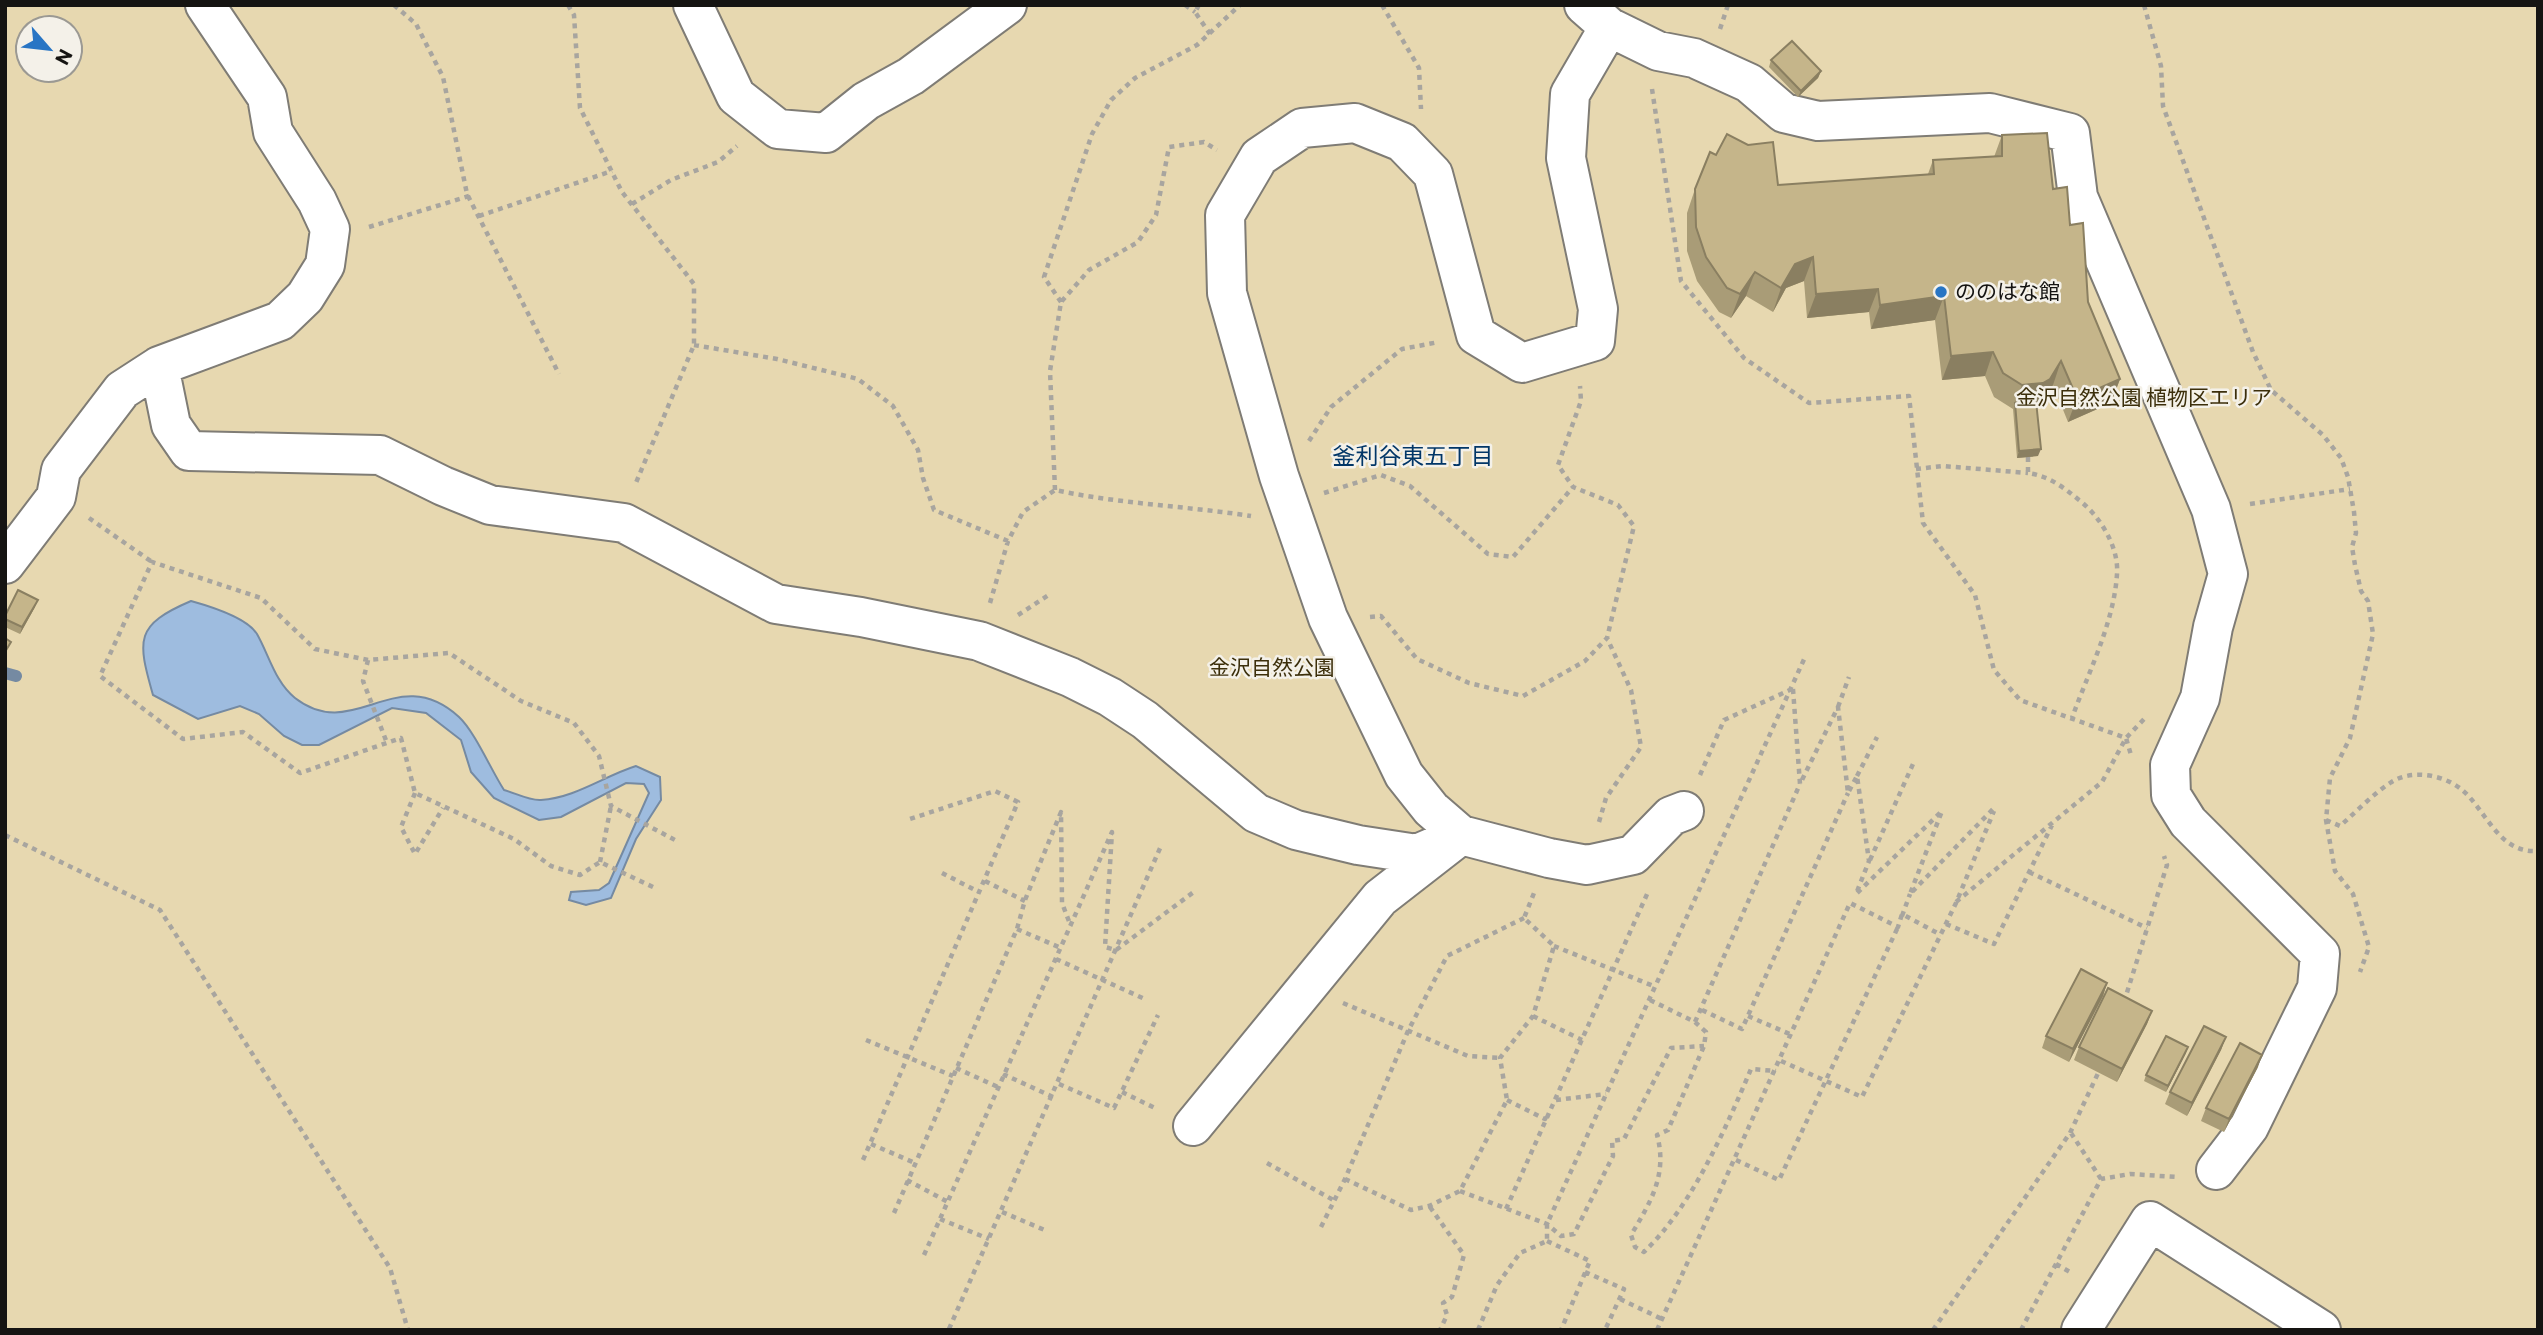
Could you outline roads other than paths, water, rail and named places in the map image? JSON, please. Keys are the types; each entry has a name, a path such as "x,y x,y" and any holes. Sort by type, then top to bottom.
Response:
{"lane":[{"path":"5,564 56,497 61,470 122,390 159,366 280,321 305,297 325,265 330,229 317,201 273,132 267,97 205,5"},
{"path":"693,5 736,96 778,129 825,133 866,101 911,76 1007,5"},
{"path":"1684,811 1671,816 1633,855 1587,865 1461,835 1431,809 1405,775 1328,618 1288,501 1227,293 1225,215 1259,157 1302,128 1355,123 1402,142 1433,174 1476,335 1522,363 1595,341 1598,309 1566,158 1570,94 1596,16 1658,51 1694,58 1749,83 1784,113 1818,121 1990,113 2070,133 2078,197 2211,509 2228,574 2213,627 2200,698 2170,765 2171,795 2188,822 2319,954 2316,988 2305,1012 2249,1127 2216,1170"},
{"path":"159,366 172,425 189,451 380,455 490,505 624,523 776,604 861,617 979,641 1070,677 1110,697 1145,720 1256,813 1296,830 1358,845 1418,854 1461,835"},
{"path":"1193,1126 1380,898 1461,835"},
{"path":"2081,1330 2150,1221 2321,1330"}],"water":[{"path":"191,601 227,613 252,628 288,692 316,710 337,712 415,696 436,702 465,724 504,790 541,800 566,795 636,766 660,777 661,800 636,839 611,898 586,905 569,900 571,892 599,890 609,883 649,793 644,784 626,783 561,817 539,820 494,798 471,772 461,740 426,713 392,708 319,745 302,745 284,736 259,714 240,706 198,719 153,695 143,647 145,636 159,618"}],"waterway":[{"path":"5,673 16,676"}],"place":[{"name":"ののはな館","path":"1941,292"}],"district":[{"name":"釜利谷東五丁目","path":"1413,456"}],"park label":[{"name":"金沢自然公園 植物区エリア","path":"2144,398"},
{"name":"金沢自然公園","path":"1272,668"}]}
